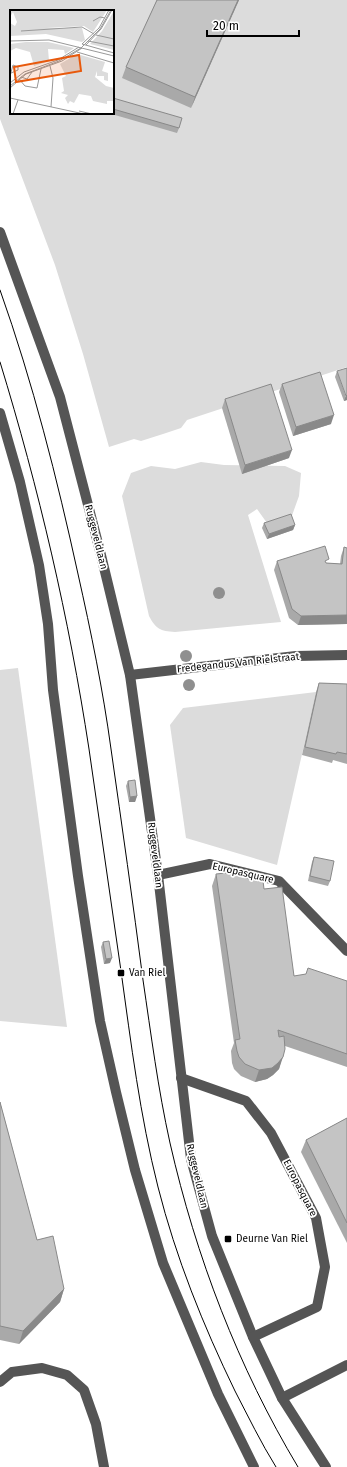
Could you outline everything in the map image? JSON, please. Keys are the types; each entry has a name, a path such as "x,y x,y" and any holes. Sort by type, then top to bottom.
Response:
{"street":[{"name":"Ruggeveldlaan","path":"0,232 60,397 130,675 158,875 191,1159 212,1236 253,1337 282,1398 326,1467"},
{"path":"0,413 20,482 39,565 48,624 53,690 79,884 100,1021 116,1092 135,1170 163,1263 218,1394 254,1467"},
{"name":"Fredegandus Van Rielstraat","path":"130,675 296,656 347,655"},
{"name":"Europasquare","path":"158,875 210,864 279,881 347,951"},
{"name":"Europasquare","path":"181,1078 246,1101 271,1133 316,1218 325,1267 317,1307 253,1337"},
{"path":"282,1398 347,1365"},
{"path":"0,1382 12,1372 42,1368 67,1375 84,1390 96,1424 104,1467"}],"shaded area":[{"path":"0,0 347,0 347,367 187,420 181,428 141,441 134,439 109,447 83,354 55,265 0,119"},
{"path":"201,462 224,465 285,466 301,473 299,496 290,521 267,523 257,509 248,515 281,622 175,632 162,630 156,627 149,616 122,496 131,473 151,466 175,469"},
{"path":"18,668 67,1027 0,1021 0,670"},
{"path":"316,692 277,865 186,838 170,725 183,708"}],"building":[{"path":"157,0 238,0 195,97 126,67"},
{"path":"114,98 182,118 179,128 114,109"},
{"path":"347,368 347,395 346,396 337,371"},
{"path":"320,372 334,415 296,427 282,384"},
{"path":"271,384 292,450 245,465 225,399"},
{"path":"291,514 295,525 269,534 264,523"},
{"path":"325,546 329,559 325,561 326,563 342,564 344,547 347,548 347,615 301,616 292,609 277,561"},
{"path":"319,683 347,684 347,754 337,752 336,754 305,747"},
{"path":"135,780 137,796 130,797 128,781"},
{"path":"314,857 334,861 330,881 310,876"},
{"path":"244,871 245,878 263,881 264,889 282,887 294,976 306,974 308,968 347,981 347,1054 278,1030 279,1037 284,1036 285,1049 283,1057 272,1068 259,1070 245,1064 239,1057 235,1040 240,1039 216,874"},
{"path":"109,941 112,958 106,959 103,942"},
{"path":"0,1102 37,1240 53,1236 64,1289 23,1331 0,1326"},
{"path":"347,1118 347,1223 306,1140"}],"tram line":[{"path":"0,290 44,431 70,538 92,639 108,727 158,1082 170,1143 193,1228 221,1310 256,1390 298,1467"},
{"path":"0,362 28,458 52,554 72,651 89,749 136,1079 158,1187 173,1240 201,1316 235,1391 276,1467"}],"place":[{"name":"Van Riel","path":"121,973"},
{"name":"Deurne Van Riel","path":"228,1239"}]}
